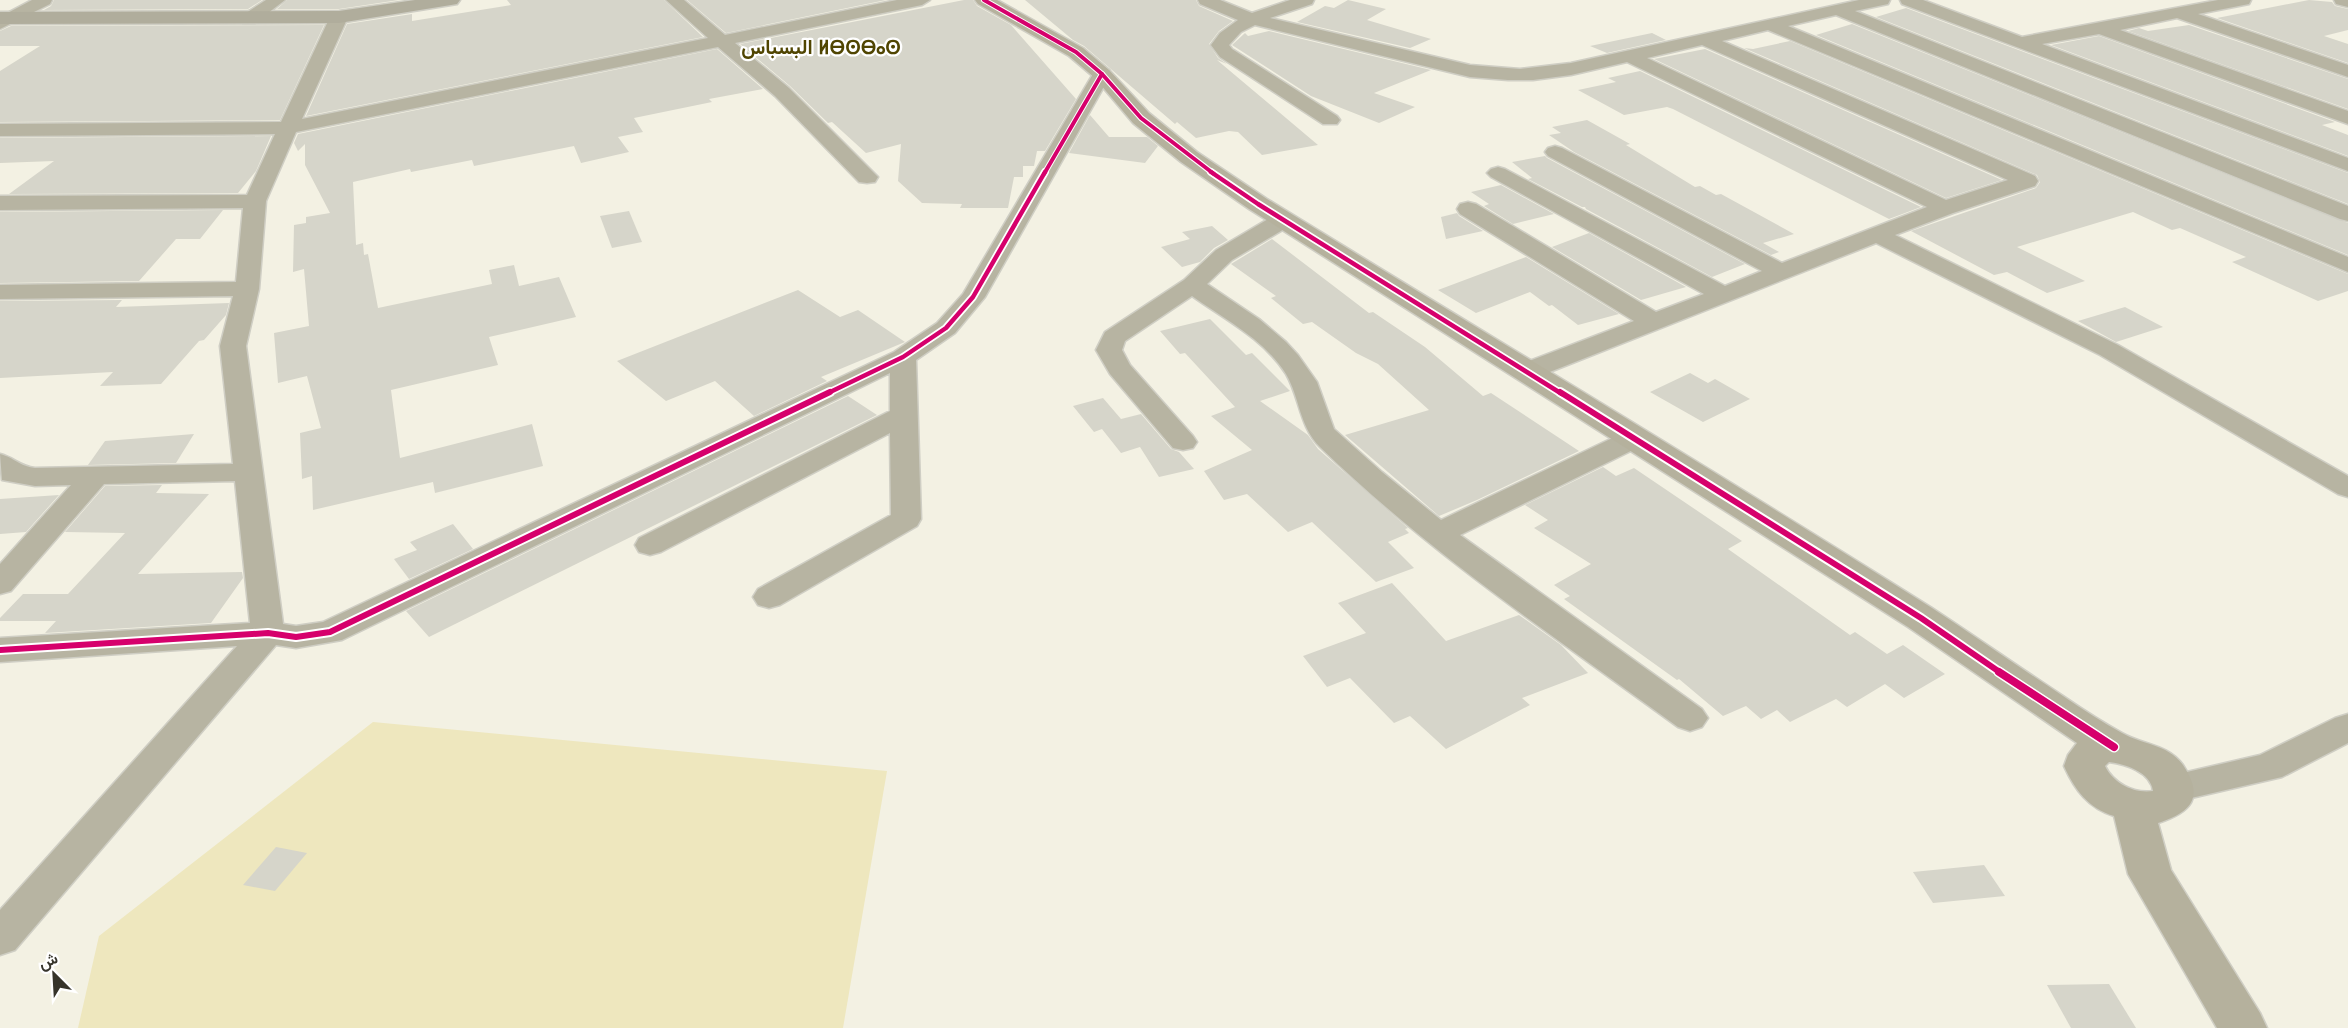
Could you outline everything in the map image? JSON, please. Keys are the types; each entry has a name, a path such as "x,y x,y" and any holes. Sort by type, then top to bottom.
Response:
{"main road":[{"path":"4,20 339,17 451,0"}],"street":[{"path":"4,20 44,0"},
{"path":"249,19 277,0"},
{"path":"674,0 782,92 867,177"},
{"path":"0,130 289,128 922,0"},
{"path":"984,0 1076,52 1102,74 1141,118 1189,157 1283,220 1921,618 2053,709 2114,747 2145,757 2158,765 2169,776 2174,788 2174,798 2167,805 2156,808 2133,807 2102,792 2086,775 2083,764 2085,756 2092,749 2114,747"},
{"path":"1206,0 1252,19 1504,77 1540,75 1630,57 1882,0"},
{"path":"1306,0 1252,19 1224,38 1220,45 1226,53 1330,120"},
{"path":"1908,0 2348,165"},
{"path":"2020,42 2100,30 2243,0"},
{"path":"2342,0 2348,3"},
{"path":"1838,10 1908,40 2348,214"},
{"path":"2178,13 2348,71"},
{"path":"0,939 268,633 233,346 246,289 255,201 339,17"},
{"path":"1770,25 2348,265"},
{"path":"2100,30 2348,118"},
{"path":"1528,371 1945,208 2027,182 1706,40"},
{"path":"1630,57 1945,208"},
{"path":"0,650 268,633 296,637 330,632 903,357 946,328 973,297 1102,74"},
{"path":"1555,152 1781,272"},
{"path":"1498,172 1724,295"},
{"path":"0,203 255,201"},
{"path":"1468,209 1654,322"},
{"path":"1183,442 1119,369 1109,350 1114,337 1192,285 1224,255 1283,220"},
{"path":"1877,235 2109,350 2348,488"},
{"path":"1192,285 1286,355 1301,377 1311,407 1326,438 1439,533 1690,718"},
{"path":"0,292 246,289"},
{"path":"769,597 906,519 903,357"},
{"path":"650,545 904,415"},
{"path":"1439,533 1635,438"},
{"path":"0,463 12,474 35,477 248,472"},
{"path":"0,584 96,476"},
{"path":"2174,788 2269,767 2348,726"},
{"path":"2133,807 2150,874 2243,1028"}],"shaded area":[{"path":"373,722 887,771 843,1028 78,1028 99,936"}],"building":[{"path":"54,0 262,0 248,9 44,10 51,6"},
{"path":"287,0 399,0 339,9 277,9"},
{"path":"507,0 664,0 703,37 306,116 347,24 412,14 412,21 511,5"},
{"path":"687,0 886,0 726,33"},
{"path":"973,0 977,6 1011,25 1076,99 1045,151 1037,151 1034,166 1023,166 1023,177 1014,177 1008,208 960,208 962,204 922,203 898,181 901,144 866,153 832,122 828,123 790,86 740,44"},
{"path":"1025,0 1196,0 1199,6 1233,21 1219,31 1209,44 1218,58 1227,64 1217,60 1318,145 1262,155 1238,132 1229,131 1196,138 1177,122 1175,124 1084,46 1073,40"},
{"path":"1348,0 1386,9 1367,20 1431,39 1410,48 1297,22 1325,6 1334,8"},
{"path":"2309,0 2332,2 2335,6 2348,9 2348,30 2324,36 2348,44 2348,63 2217,18"},
{"path":"1906,8 2348,173 2348,204 1876,17"},
{"path":"1852,24 2348,223 2348,255 1816,35"},
{"path":"324,25 280,120 0,122 0,71 40,46 0,46 0,31 11,26"},
{"path":"2189,25 2348,79 2348,109 2128,31 2139,28 2148,31"},
{"path":"1269,31 1431,70 1374,93 1415,107 1379,123 1311,96 1232,45 1245,33 1248,36"},
{"path":"1652,33 1666,40 1607,53 1590,46"},
{"path":"2099,36 2335,122 2322,125 2348,135 2348,156 2051,45"},
{"path":"1790,41 2348,274 2348,291 2318,301 2232,262 2246,257 2180,228 2172,230 2133,212 2017,247 2085,281 2047,293 2007,272 1994,275 1911,231 2036,188 2040,182 2037,175 1744,48 1753,49"},
{"path":"717,49 763,89 709,99 712,102 634,118 643,132 618,137 629,152 581,163 574,146 474,166 472,160 411,172 410,169 353,182 356,245 363,243 364,255 368,254 378,308 492,284 489,270 514,265 519,286 559,277 576,317 489,337 498,365 391,390 400,458 532,424 543,466 435,493 433,482 313,510 312,476 302,479 300,433 321,428 307,376 278,383 274,333 309,326 304,269 293,272 294,225 306,223 306,217 330,213 305,165 305,144 298,151 294,143 298,134"},
{"path":"1705,49 2002,180 1946,198 1654,59"},
{"path":"1640,71 1921,207 1889,219 1673,109 1667,107 1624,115 1578,90 1616,82 1608,78"},
{"path":"1090,115 1109,137 1147,137 1158,146 1145,163 1069,153"},
{"path":"1587,120 1630,144 1626,145 1695,187 1700,186 1716,195 1721,194 1794,234 1763,243 1779,252 1771,255 1574,152 1549,135 1561,133 1552,127"},
{"path":"271,136 256,171 238,193 9,194 54,161 0,163 0,138"},
{"path":"1545,156 1745,264 1712,277 1585,207 1528,179 1532,178 1512,162"},
{"path":"1501,185 1554,214 1513,224 1484,206 1489,204 1471,192"},
{"path":"223,210 200,239 176,239 139,281 0,283 0,212"},
{"path":"629,211 642,242 612,248 600,216"},
{"path":"1457,213 1483,231 1446,239 1441,217"},
{"path":"1212,226 1228,240 1214,248 1200,262 1182,267 1161,247 1190,239 1182,232"},
{"path":"1589,233 1686,287 1641,300 1552,247"},
{"path":"1272,239 1369,313 1373,312 1425,347 1483,396 1491,393 1579,451 1439,516 1345,435 1429,410 1378,364 1356,353 1312,322 1303,324 1271,298 1276,296 1231,264"},
{"path":"1526,257 1619,314 1578,325 1530,292 1476,313 1438,290"},
{"path":"798,290 840,317 858,310 905,342 821,377 827,381 754,416 715,381 666,401 617,361"},
{"path":"122,300 116,307 229,303 226,315 204,340 199,341 161,384 100,386 113,372 0,378 0,301"},
{"path":"2125,307 2163,327 2116,342 2078,321"},
{"path":"1210,319 1246,355 1252,353 1290,391 1260,401 1308,435 1318,449 1408,528 1405,529 1409,533 1388,542 1414,568 1376,582 1312,522 1288,532 1247,494 1224,500 1204,471 1252,450 1211,416 1235,407 1185,353 1180,354 1160,331"},
{"path":"1690,373 1708,383 1715,379 1750,399 1703,422 1650,392"},
{"path":"848,396 877,415 429,637 406,611"},
{"path":"1103,398 1121,419 1141,414 1171,449 1179,452 1194,469 1159,477 1140,447 1121,453 1102,429 1094,432 1073,406"},
{"path":"194,434 176,463 88,465 105,441"},
{"path":"1603,467 1616,476 1634,468 1742,541 1728,549 1850,635 1855,632 1887,654 1903,645 1945,674 1904,698 1885,684 1847,707 1836,699 1790,722 1777,710 1761,719 1746,706 1723,716 1679,679 1677,680 1564,599 1570,596 1554,585 1591,564 1534,528 1548,520 1525,505"},
{"path":"162,485 156,493 209,494 138,574 242,572 243,578 211,623 45,633 56,621 0,621 0,618 23,594 68,594 125,533 65,532 105,486"},
{"path":"59,495 26,532 0,534 0,499"},
{"path":"453,524 473,549 409,579 394,559 417,550 410,542"},
{"path":"1392,583 1446,641 1519,615 1561,645 1588,673 1522,698 1530,705 1446,749 1410,716 1394,723 1350,678 1327,687 1303,656 1366,633 1338,603"},
{"path":"276,847 307,853 275,891 243,885"},
{"path":"1984,865 2005,896 1933,903 1913,872"},
{"path":"2109,984 2136,1028 2071,1028 2047,985"}],"cycle path":[{"path":"984,0 1076,52 1102,74 1141,118 1189,157 1258,204 1921,618 2053,709 2114,747"},
{"path":"0,650 268,633 296,637 330,632 903,357 946,328 973,297 1102,74"}],"district":[{"name":"البسباس ⵍⴱⵙⴱⴰⵙ","path":"821,47"}]}
